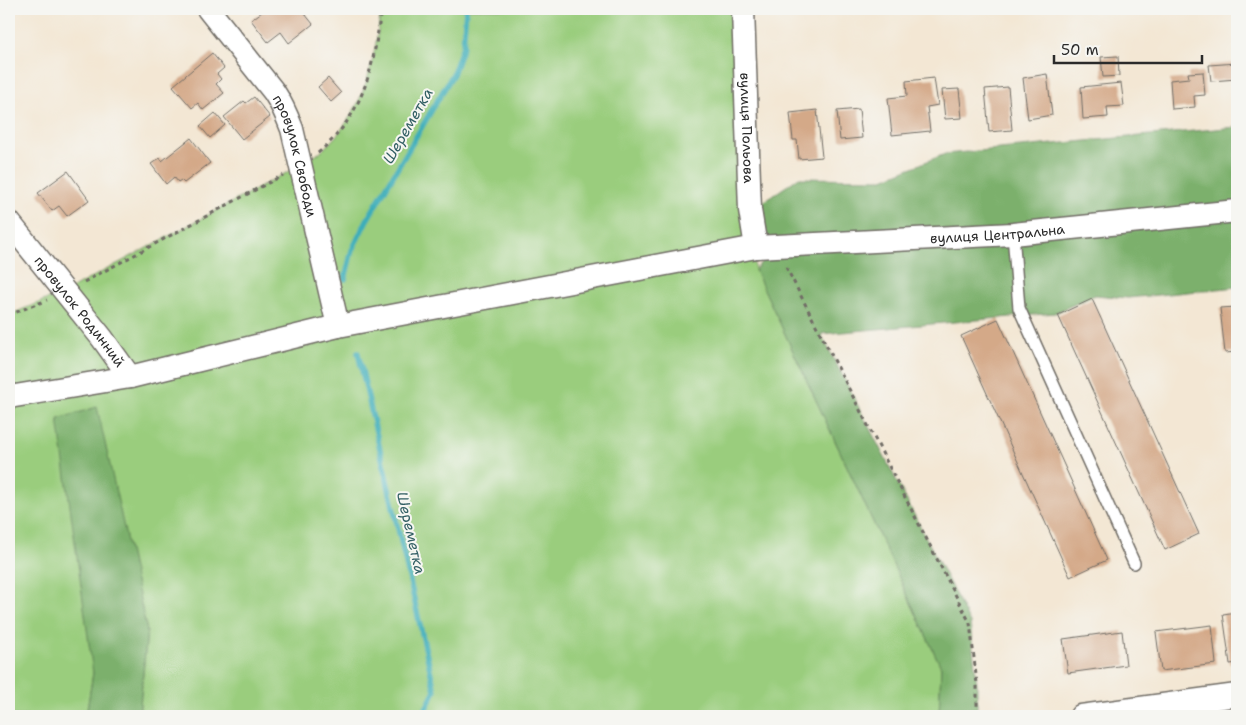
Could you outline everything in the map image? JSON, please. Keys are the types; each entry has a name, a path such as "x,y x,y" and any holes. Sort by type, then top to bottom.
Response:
{"street":[{"name":"провулок Свободи","path":"208,9 282,104 292,129 338,326"},
{"name":"вулиця Польова","path":"743,9 750,210 766,246"},
{"name":"вулиця Центральна","path":"9,397 130,377 338,326 766,246 1013,234 1237,211"},
{"name":"провулок Родинний","path":"9,222 102,338 130,377"},
{"path":"1080,716 1237,695"}],"lane":[{"path":"1013,234 1019,308 1134,563"}],"path":[{"path":"9,315 65,292 301,165 320,152 341,130 354,111 364,90 377,43 381,9"},
{"path":"766,246 970,623 977,684 977,716"}],"green space":[{"path":"381,9 743,9 750,210 755,270 941,667 939,716 139,716 147,631 96,408 93,673 86,716 9,716 9,315 65,292 301,165 320,152 348,121 365,87 375,49"},
{"path":"1237,127 1237,287 1128,298 1095,295 1055,313 821,334 970,623 977,684 977,716 939,716 941,667 755,270 775,245 750,211 798,178 883,179 945,154"},
{"path":"97,407 147,631 139,716 86,716 93,673 58,419"}],"building":[{"path":"266,9 312,9 305,14 313,24 289,43 281,32 268,42 251,20"},
{"path":"212,53 224,68 217,74 221,79 216,84 224,93 203,110 198,103 192,108 173,86"},
{"path":"1118,56 1119,76 1103,77 1101,57"},
{"path":"1237,63 1237,79 1211,81 1209,65"},
{"path":"1203,72 1205,95 1194,96 1195,107 1172,109 1170,80 1189,78 1188,73"},
{"path":"1047,74 1052,115 1028,119 1023,78"},
{"path":"328,78 341,93 331,102 318,87"},
{"path":"934,78 938,105 927,107 930,131 892,135 888,98 907,96 906,81"},
{"path":"1121,83 1124,106 1107,107 1108,117 1083,119 1081,87"},
{"path":"1008,87 1012,130 989,132 985,89"},
{"path":"959,89 962,118 945,119 942,90"},
{"path":"254,97 270,117 242,139 224,117 244,101 246,103"},
{"path":"859,109 862,138 840,140 837,111"},
{"path":"817,110 822,157 799,159 797,140 793,140 790,113"},
{"path":"215,113 225,125 210,138 200,126"},
{"path":"191,138 210,163 184,183 181,180 178,182 174,177 166,184 151,164 160,158 162,161"},
{"path":"68,171 89,200 67,216 59,206 52,211 38,193"},
{"path":"1092,299 1199,534 1165,550 1058,315"},
{"path":"1237,307 1237,352 1225,353 1220,308"},
{"path":"998,319 1107,560 1070,577 961,336"},
{"path":"1234,507 1237,507 1237,530 1236,530"},
{"path":"1237,612 1237,663 1230,664 1223,614"},
{"path":"1212,625 1216,664 1161,671 1156,632"},
{"path":"1122,631 1126,665 1068,673 1063,639"}],"waterway":[{"name":"Шереметка","path":"345,279 352,250 367,220 453,74 463,46 466,9"},
{"name":"Шереметка","path":"358,353 435,691 422,716"}]}
